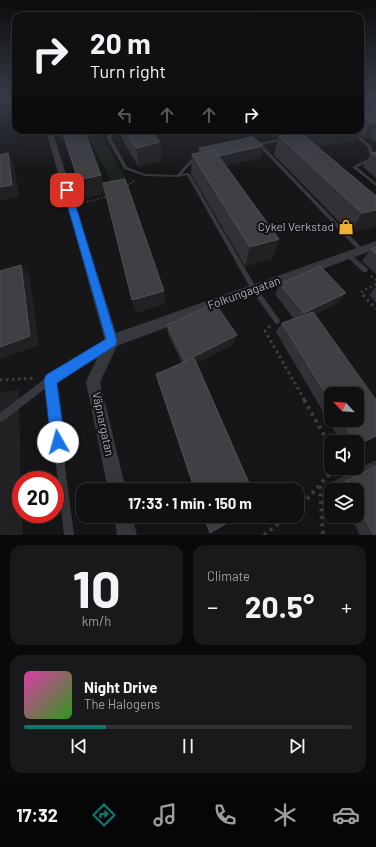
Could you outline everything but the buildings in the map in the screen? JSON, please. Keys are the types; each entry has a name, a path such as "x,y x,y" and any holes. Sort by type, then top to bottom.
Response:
{"street":[{"path":"50,134 112,341"},
{"name":"Folkungagatan","path":"112,341 376,245"},
{"name":"Väpnargatan","path":"112,341 93,382 115,483"},
{"path":"124,523 127,535"}],"lane":[{"path":"111,134 109,138 125,168 145,175 178,176 188,174 254,289 277,321"},
{"path":"355,134 370,147 372,159 354,167 376,184"},
{"path":"252,146 291,137"},
{"path":"259,144 361,250"},
{"path":"178,176 194,158 202,156"},
{"path":"348,255 365,270"},
{"path":"0,418 50,380 112,341"},
{"path":"50,380 69,535"}],"path":[{"path":"123,190 135,181 139,173"},
{"path":"87,202 112,195"},
{"path":"376,284 361,292 376,309"},
{"path":"277,321 265,331 324,436"},
{"path":"0,380 32,378 50,380"},
{"path":"304,504 329,475"},
{"path":"320,485 323,535"},
{"path":"264,535 280,523"}],"shaded area":[{"path":"87,134 102,134 101,135 126,179 112,183"},
{"path":"19,390 20,471 12,471 12,523 22,523 23,535 0,535 0,392"}],"place":[{"name":"Cykel Verkstad","path":"346,227"}],"route":[{"path":"58,442 50,380 112,341 67,190"}]}
